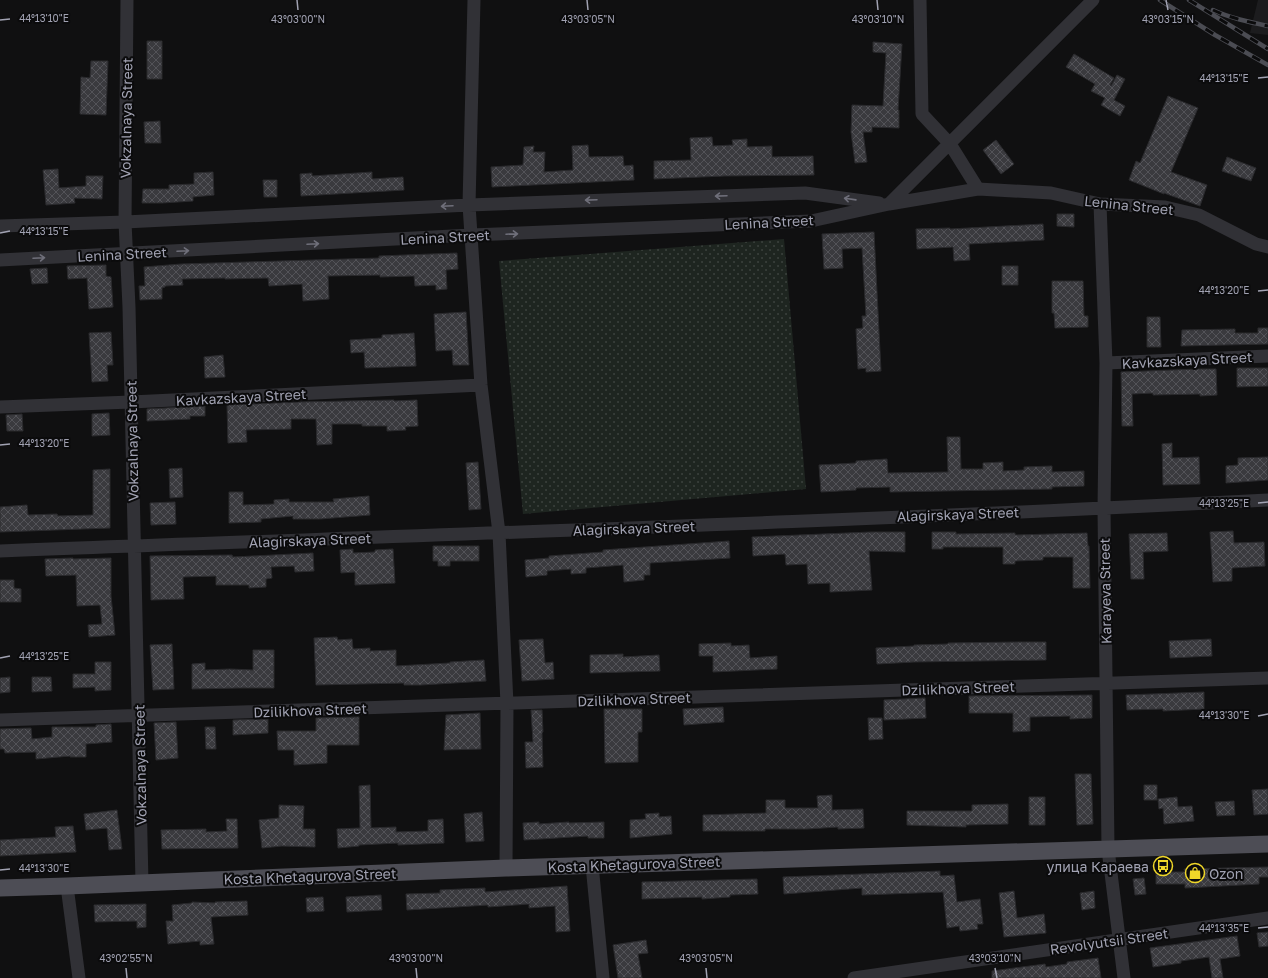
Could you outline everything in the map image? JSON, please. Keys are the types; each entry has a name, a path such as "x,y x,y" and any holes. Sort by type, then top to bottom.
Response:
{"main road":[{"name":"Kosta Khetagurova Street","path":"0,888 592,865 1268,844"}],"street":[{"name":"Vokzalnaya Street","path":"127,0 125,222 135,546 142,883"},
{"path":"474,0 469,205 481,385 499,533 507,704 506,868"},
{"path":"920,0 922,114 950,144 978,189"},
{"path":"889,204 1093,0"},
{"name":"Lenina Street","path":"0,260 471,235 811,222 889,204 978,189 1051,193 1100,204 1165,207 1199,215 1256,244 1268,247"},
{"name":"Lenina Street","path":"0,226 125,222 469,205 805,193 889,204"},
{"name":"Karayeva Street","path":"1100,204 1106,363 1104,508 1108,849 1124,978"},
{"name":"Kavkazskaya Street","path":"1106,363 1268,356"},
{"name":"Kavkazskaya Street","path":"0,407 481,385"},
{"name":"Alagirskaya Street","path":"0,552 499,533 1268,500"},
{"name":"Dzilikhova Street","path":"0,720 1268,678"},
{"path":"592,865 603,978"},
{"path":"68,886 79,978"},
{"name":"Revolyutsii Street","path":"854,978 1268,918"}],"shaded area":[{"path":"1258,0 1268,0 1268,35 1250,33"},
{"path":"784,239 806,489 523,514 499,261"}],"building":[{"path":"147,41 162,41 162,79 147,79"},
{"path":"873,42 902,44 898,110 899,128 872,127 872,132 863,132 867,162 855,163 851,132 852,105 883,106 886,53 873,52"},
{"path":"1074,54 1114,78 1110,85 1111,86 1117,75 1125,79 1114,100 1125,106 1120,116 1101,105 1105,98 1091,91 1095,84 1066,67"},
{"path":"91,61 108,61 106,115 80,114 81,77 90,78"},
{"path":"1168,96 1198,108 1171,172 1207,185 1200,206 1129,180 1136,161 1140,163"},
{"path":"160,121 161,143 145,143 144,122"},
{"path":"712,137 713,146 733,145 732,140 747,139 747,147 772,146 772,157 813,156 814,175 724,176 654,179 654,161 691,160 690,138"},
{"path":"996,140 1014,164 1001,174 983,150"},
{"path":"588,145 589,157 623,156 624,166 633,165 634,180 492,187 491,167 523,165 524,147 534,146 533,152 545,152 544,172 573,170 572,146"},
{"path":"1227,157 1256,168 1251,181 1222,171"},
{"path":"58,169 59,188 86,186 86,176 103,176 102,199 74,198 75,203 46,205 43,170"},
{"path":"213,172 214,195 193,197 193,201 142,203 143,189 169,189 169,185 194,184 194,173"},
{"path":"372,172 372,179 403,177 404,190 301,196 300,174 312,173 312,176"},
{"path":"263,180 277,180 277,197 264,197"},
{"path":"1057,214 1074,214 1074,227 1057,226"},
{"path":"1043,224 1044,240 969,244 970,260 954,261 953,247 917,249 916,229 950,229"},
{"path":"874,232 881,371 866,372 866,368 858,369 856,329 863,328 862,316 866,316 862,248 842,249 843,268 824,269 822,234"},
{"path":"457,253 458,269 446,270 447,289 436,290 436,285 415,286 414,276 328,276 329,299 303,301 302,284 269,286 268,278 182,279 183,285 165,286 162,288 162,299 140,300 139,286 145,286 144,267 181,264 379,258 379,256"},
{"path":"106,265 106,276 111,277 113,307 89,309 87,278 68,279 67,266"},
{"path":"1002,266 1018,266 1018,285 1002,285"},
{"path":"47,268 48,283 32,284 30,269"},
{"path":"1052,281 1083,281 1084,316 1088,316 1088,327 1055,328 1054,313 1052,313"},
{"path":"466,312 469,365 453,365 452,350 436,351 434,314"},
{"path":"1147,317 1160,317 1161,347 1147,347"},
{"path":"1258,328 1268,328 1268,344 1181,346 1182,330 1235,329 1235,333 1258,333"},
{"path":"111,332 113,365 107,365 108,381 92,382 89,333"},
{"path":"414,333 416,366 365,368 364,352 351,353 350,340 382,338 382,335"},
{"path":"223,355 225,377 205,378 204,357"},
{"path":"1237,368 1268,368 1268,386 1237,387"},
{"path":"1216,369 1217,395 1153,395 1153,393 1132,394 1133,426 1122,426 1121,372"},
{"path":"417,400 418,426 405,427 406,430 387,431 387,426 332,424 332,444 317,445 316,419 291,419 291,429 246,430 247,442 228,443 227,405"},
{"path":"205,406 205,416 190,416 190,419 147,421 147,409"},
{"path":"109,413 110,435 92,436 92,414"},
{"path":"22,414 23,431 7,431 6,415"},
{"path":"947,437 960,437 961,469 983,469 983,463 1003,462 1003,471 1024,470 1024,467 1052,466 1052,472 1084,471 1084,486 1052,487 1052,489 890,492 890,487 856,488 856,490 821,492 819,465 856,463 856,461 887,459 888,473 948,472"},
{"path":"1172,443 1172,458 1199,457 1200,484 1163,485 1162,444"},
{"path":"1268,457 1268,480 1226,483 1226,466 1238,465 1238,458"},
{"path":"478,462 481,509 469,510 466,463"},
{"path":"182,468 183,497 170,498 169,469"},
{"path":"110,469 110,528 0,532 0,507 27,505 28,515 93,515 93,470"},
{"path":"229,492 243,492 243,505 274,504 274,500 289,499 289,502 334,502 333,499 369,496 370,515 320,519 293,519 293,516 261,519 261,522 229,523"},
{"path":"175,502 176,524 151,525 150,503"},
{"path":"1233,531 1234,543 1264,542 1265,566 1232,568 1232,581 1213,582 1210,532"},
{"path":"905,532 905,552 869,551 872,590 830,592 830,583 808,584 807,564 786,565 785,554 753,556 752,537"},
{"path":"932,532 956,532 956,534 1015,533 1015,535 1087,533 1089,546 1090,588 1073,588 1073,557 1043,557 1043,560 1015,561 1015,564 1003,564 1003,547 943,547 943,549 932,549"},
{"path":"1167,533 1168,551 1143,552 1144,579 1131,579 1129,534"},
{"path":"729,541 730,558 650,563 650,575 644,575 644,580 624,582 623,565 586,568 586,573 571,574 571,569 547,571 547,575 526,577 525,560 549,558 549,556 603,552 603,550"},
{"path":"433,546 479,546 479,561 450,561 450,566 438,566 438,561 433,561"},
{"path":"353,549 353,553 393,549 395,583 355,585 355,572 341,573 340,550"},
{"path":"313,553 314,571 295,572 294,566 271,567 272,578 266,579 266,587 249,588 249,585 216,585 216,576 183,577 184,599 151,600 150,556 232,555 233,557"},
{"path":"111,558 111,596 115,635 89,637 88,625 102,624 100,605 77,606 76,575 46,576 45,559"},
{"path":"0,580 14,580 14,588 21,589 21,602 0,602"},
{"path":"337,637 338,640 352,639 353,649 370,648 370,651 396,650 396,666 484,660 486,681 421,685 404,685 404,683 316,685 314,638"},
{"path":"543,639 545,663 553,662 554,679 522,681 519,640"},
{"path":"1211,639 1212,656 1170,658 1169,641"},
{"path":"1046,642 1046,660 877,664 876,648 948,643"},
{"path":"731,643 731,646 749,645 750,658 777,656 777,669 713,672 713,656 699,656 699,644"},
{"path":"172,644 174,689 153,690 150,645"},
{"path":"253,650 274,650 274,688 192,689 192,664 205,663 205,670 253,670"},
{"path":"623,654 623,657 659,655 660,671 590,673 590,655"},
{"path":"95,662 111,662 111,690 95,691 95,687 73,688 73,674 95,674"},
{"path":"10,677 10,692 0,693 0,678"},
{"path":"32,677 51,677 52,691 32,692"},
{"path":"1204,692 1204,709 1163,711 1163,709 1127,710 1126,695"},
{"path":"1092,695 1092,718 1070,719 1070,716 1030,717 1030,731 1013,732 1013,713 969,713 969,696"},
{"path":"925,698 926,718 884,720 884,700"},
{"path":"723,707 724,722 684,725 683,709"},
{"path":"604,709 642,709 642,732 638,732 638,762 605,763"},
{"path":"531,710 542,710 543,767 526,768 525,742 533,742"},
{"path":"480,713 481,749 444,750 446,715"},
{"path":"359,717 359,745 327,745 327,763 294,765 294,750 278,750 277,731 316,731 316,718"},
{"path":"868,718 882,718 883,739 869,740"},
{"path":"268,719 268,733 233,735 233,720"},
{"path":"176,722 178,758 156,760 154,723"},
{"path":"111,724 112,742 86,744 86,757 70,756 36,759 36,752 5,753 4,749 0,749 0,729 31,728 32,739 52,737 52,727 96,727 96,725"},
{"path":"205,727 215,727 216,749 206,749"},
{"path":"1075,774 1091,774 1093,824 1077,825"},
{"path":"370,785 371,828 396,827 396,832 428,831 428,820 443,819 444,843 398,845 398,843 359,845 338,848 337,829 360,828 359,786"},
{"path":"1144,785 1157,785 1157,800 1144,800"},
{"path":"1268,789 1268,814 1254,815 1252,790"},
{"path":"832,795 832,810 863,809 864,828 838,829 838,827 765,829 765,831 703,831 703,815 766,813 766,800 785,800 785,808 818,808 817,796"},
{"path":"1029,797 1045,797 1045,825 1029,825"},
{"path":"1177,797 1178,807 1192,806 1194,821 1164,824 1163,808 1159,809 1158,799"},
{"path":"1234,801 1235,815 1217,816 1215,802"},
{"path":"1008,804 1008,824 966,825 966,827 907,825 907,811 972,811 972,805"},
{"path":"279,805 304,806 303,829 315,829 315,847 282,846 262,848 259,820 279,818"},
{"path":"117,810 122,849 109,850 107,828 86,830 84,814"},
{"path":"482,812 484,841 466,842 464,814"},
{"path":"659,813 659,817 671,816 672,834 630,838 630,820 646,819 645,814"},
{"path":"226,819 237,819 238,848 162,849 161,830 206,829 206,832 227,831"},
{"path":"539,822 539,824 604,822 604,838 588,838 588,836 524,840 523,823"},
{"path":"73,826 76,852 0,856 0,840 56,837 55,827"},
{"path":"1268,867 1268,877 1259,877 1259,884 1185,888 1185,884 1156,884 1156,872 1185,872 1184,869"},
{"path":"940,871 940,876 954,875 957,902 980,899 983,924 977,924 978,929 960,931 959,926 947,928 943,892 862,895 862,888 784,894 783,877"},
{"path":"1144,878 1146,894 1135,895 1133,879"},
{"path":"757,879 758,894 730,895 730,897 702,899 702,897 642,899 642,882"},
{"path":"567,886 570,931 556,932 555,906 529,908 529,904 488,907 488,905 407,910 406,894 440,893 440,890 485,888 485,892"},
{"path":"1014,891 1017,918 1044,914 1046,933 1004,937 999,893"},
{"path":"1094,891 1095,908 1082,910 1080,893"},
{"path":"381,895 382,910 347,912 346,897"},
{"path":"323,897 324,911 307,912 306,898"},
{"path":"247,901 248,915 211,917 214,944 200,945 200,941 168,944 166,921 173,921 172,905 192,902 215,903"},
{"path":"146,904 146,927 137,928 137,921 95,922 94,905"},
{"path":"1268,932 1268,946 1259,947 1257,933"},
{"path":"1237,936 1240,956 1220,959 1223,978 1212,978 1209,957 1153,967 1150,948"},
{"path":"646,940 648,953 638,954 642,978 618,978 613,945"},
{"path":"1098,958 1101,978 992,978 992,971 1045,964 1046,967 1067,964 1067,962"}],"railway":[{"path":"1160,0 1215,35 1268,65"},
{"path":"1189,0 1268,49"},
{"path":"1213,10 1233,18 1268,26"}],"place":[{"name":"улица Караева","path":"1163,866"},
{"name":"Ozon","path":"1195,873"}]}
